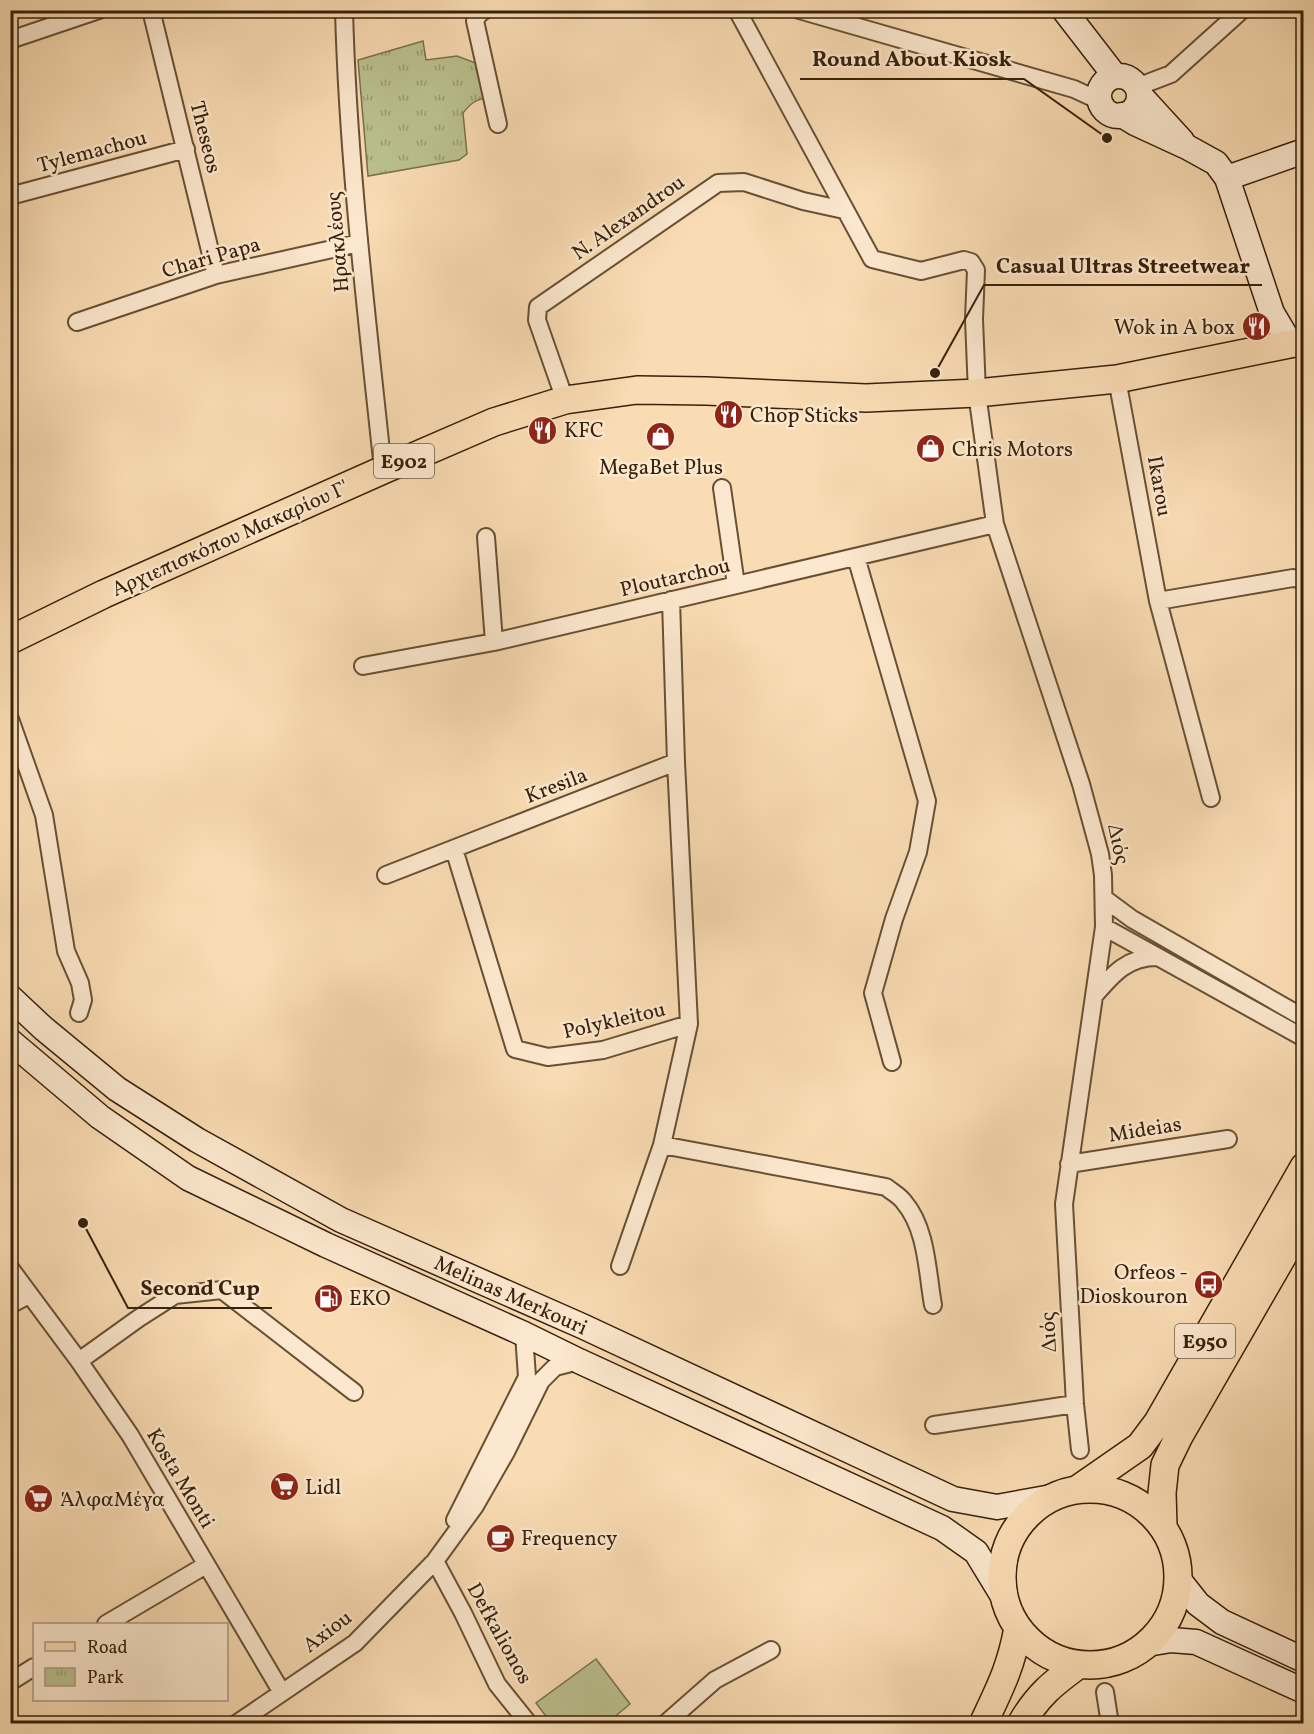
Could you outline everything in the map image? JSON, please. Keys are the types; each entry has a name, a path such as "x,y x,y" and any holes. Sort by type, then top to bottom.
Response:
{"main road":[{"path":"1064,10 1115,76"},
{"path":"1138,91 1136,106 1132,111 1122,115 1107,112 1100,101 1104,82 1115,76 1128,78 1187,147"},
{"path":"1122,115 1216,163 1227,178 1272,313 1297,343"},
{"path":"1227,178 1304,151"},
{"name":"Αρχιεπισκόπου Μακαρίου Γ'","path":"10,640 104,594 494,422 565,400 637,390 866,398 978,393 1117,379 1297,343"},
{"name":"Melinas Merkouri","path":"10,997 43,1028 117,1089 196,1140 340,1220 582,1326 953,1499 997,1507 1052,1497"},
{"name":"Melinas Merkouri","path":"10,1041 100,1117 189,1178 326,1245 942,1528 976,1552 1004,1598"},
{"name":"E950","path":"1078,1489 1140,1446 1158,1422 1304,1167"},
{"name":"E950","path":"1163,1526 1162,1493 1165,1465 1179,1436 1304,1219"},
{"path":"1078,1489 1102,1490 1125,1496 1146,1508 1163,1526 1175,1552 1179,1580 1173,1610 1157,1636 1134,1655 1107,1665 1078,1665 1055,1659 1034,1646 1018,1628 1004,1598 1002,1568 1010,1539 1027,1515 1052,1497 1078,1489"},
{"path":"1179,1580 1198,1604 1222,1622 1304,1660"},
{"path":"982,1724 1005,1680 1018,1628"},
{"path":"1147,1644 1171,1640 1196,1642 1304,1691"},
{"path":"1021,1724 1035,1701 1052,1684 1078,1665"}],"street":[{"path":"12,35 99,10"},
{"name":"Theseos","path":"151,10 216,275"},
{"name":"Ηρακλέους","path":"344,10 359,243 383,470"},
{"path":"485,10 475,21 498,124"},
{"path":"737,10 844,210"},
{"path":"799,10 1074,89 1100,101"},
{"path":"1138,91 1171,75 1242,10"},
{"name":"Tylemachou","path":"10,196 186,149"},
{"name":"N. Alexandrou","path":"565,400 537,320 538,307 690,201 718,183 744,182 803,201 844,210"},
{"name":"Διός","path":"844,210 872,259 921,271 964,260 971,262 975,270 974,319 978,393 995,524 1081,784 1100,854 1105,899 1104,927 1064,1204 1075,1404 1080,1450"},
{"name":"Chari Papa","path":"77,322 216,275 359,243"},
{"name":"Ikarou","path":"1117,379 1158,601 1211,798"},
{"path":"722,488 736,585"},
{"name":"Ploutarchou","path":"363,666 494,642 995,524"},
{"path":"486,537 494,642"},
{"path":"856,557 927,801 918,852 894,919 873,993 892,1062"},
{"path":"1158,601 1293,578 1304,580"},
{"path":"620,1266 662,1145 689,1024 676,762 671,600"},
{"path":"10,719 44,816 66,951 80,983 83,1000 79,1013"},
{"name":"Kresila","path":"386,875 676,762"},
{"name":"Polykleitou","path":"454,849 515,1049 548,1057 592,1051 689,1024"},
{"path":"1105,899 1132,919 1304,1018"},
{"path":"1104,927 1304,1038"},
{"path":"1094,996 1112,976 1132,960 1157,957"},
{"name":"Mideias","path":"1069,1164 1228,1139"},
{"path":"662,1145 886,1187 903,1199 912,1212 920,1231 933,1305"},
{"name":"Kosta Monti","path":"10,1268 130,1435 281,1691"},
{"path":"79,1361 175,1295 222,1290 354,1392"},
{"path":"10,1305 29,1295"},
{"name":"Axiou","path":"435,1562 527,1377 524,1334"},
{"name":"Axiou","path":"236,1724 281,1691 355,1643 435,1562 475,1506 506,1452 541,1381 555,1367 579,1362"},
{"path":"934,1425 1075,1404"},
{"name":"Defkalionos","path":"435,1562 463,1613 497,1684 529,1724"},
{"path":"108,1623 206,1565"},
{"path":"665,1724 714,1680 771,1650"},
{"path":"10,1682 33,1668"},
{"path":"1106,1692 1110,1724"}],"green space":[{"path":"423,41 426,60 457,56 481,65 487,98 474,102 463,113 467,154 459,160 368,176 358,60"},
{"path":"596,1659 630,1704 607,1723 551,1723 536,1703"}],"place":[{"name":"Round About Kiosk","path":"1107,138"},
{"name":"Wok in A box","path":"1256,327"},
{"name":"Casual Ultras Streetwear","path":"935,373"},
{"name":"Chop Sticks","path":"729,415"},
{"name":"KFC","path":"543,430"},
{"name":"MegaBet Plus","path":"661,436"},
{"name":"Chris Motors","path":"931,449"},
{"name":"Second Cup","path":"83,1223"},
{"name":"Orfeos - Dioskouron","path":"1209,1284"},
{"name":"EKO","path":"328,1298"},
{"name":"Lidl","path":"284,1487"},
{"name":"ΆλφαΜέγα","path":"39,1499"},
{"name":"Frequency","path":"500,1538"}]}
